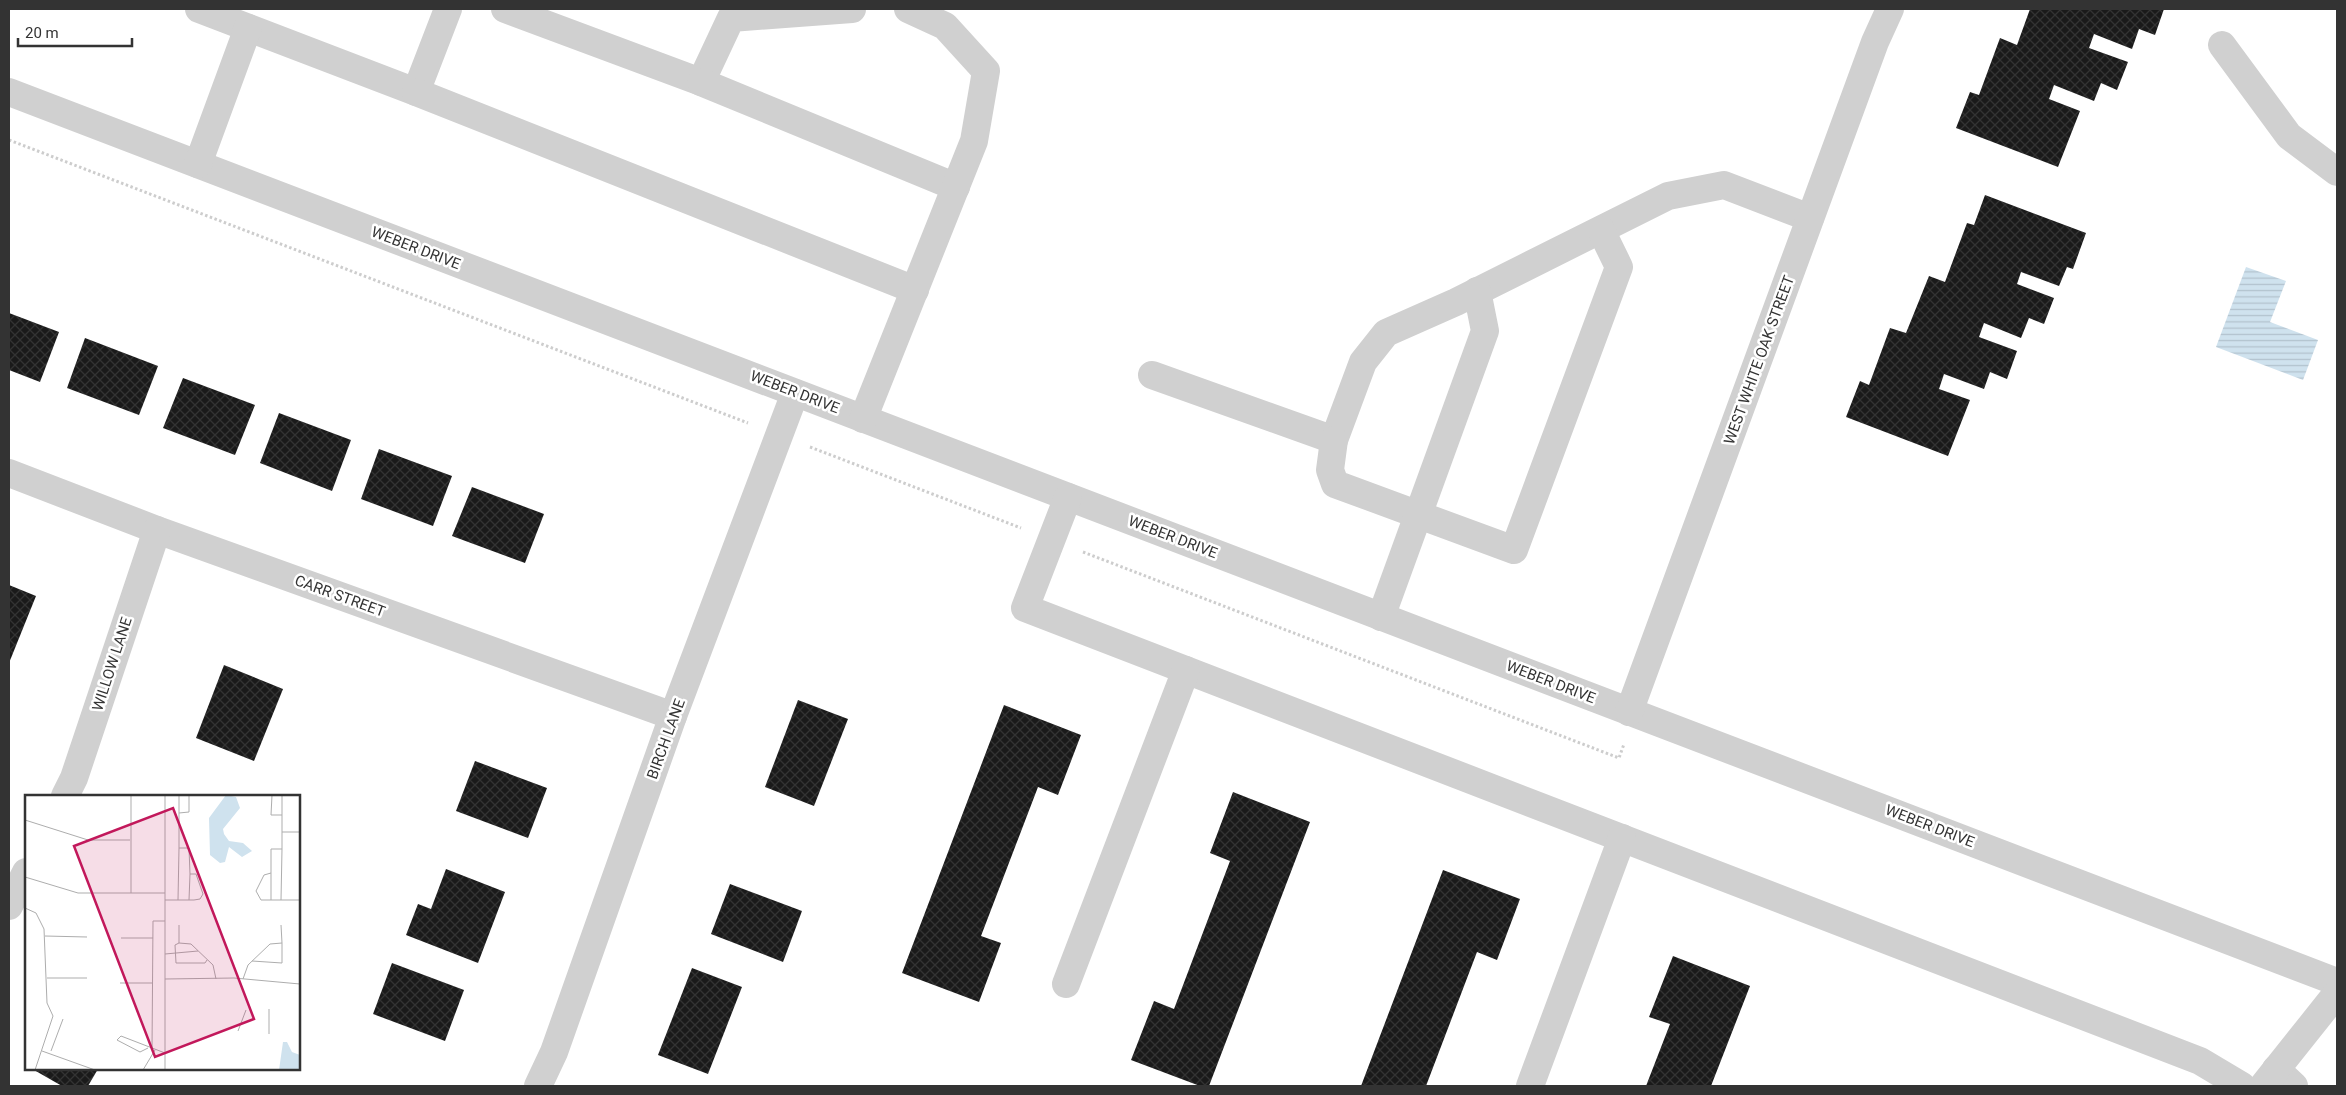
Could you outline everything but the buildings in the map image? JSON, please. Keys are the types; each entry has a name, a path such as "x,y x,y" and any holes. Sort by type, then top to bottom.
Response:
{"street":[{"path":"199,9 416,92 915,290"},
{"path":"416,92 448,9"},
{"path":"505,9 701,82 956,187"},
{"path":"701,82 731,18 852,9"},
{"path":"863,419 974,141 986,71 945,26 908,9"},
{"name":"WEST WHITE OAK STREET","path":"1629,712 1875,42 1890,9"},
{"path":"198,164 248,28"},
{"path":"2222,45 2289,136 2337,172"},
{"name":"WEBER DRIVE","path":"9,92 2337,982"},
{"path":"1601,230 1619,268 1514,550 1419,513 1335,484 1330,470 1334,440 1363,362 1386,333 1477,291 1668,196 1724,184 1810,218"},
{"path":"1381,616 1485,331 1477,291"},
{"path":"1152,376 1334,440"},
{"name":"BIRCH LANE","path":"538,1086 554,1052 673,716 796,393"},
{"name":"CARR STREET","path":"9,473 157,530 673,716"},
{"path":"1068,497 1025,608 2200,1061 2242,1086"},
{"name":"WILLOW LANE","path":"66,795 74,778 157,530"},
{"path":"1066,984 1186,670"},
{"path":"1530,1086 1622,838"},
{"path":"9,906 25,874"},
{"path":"2278,1081 2337,993"}],"path":[{"path":"9,140 1619,758"}],"water":[{"path":"2246,267 2286,281 2270,322 2318,340 2303,380 2216,347"}]}
